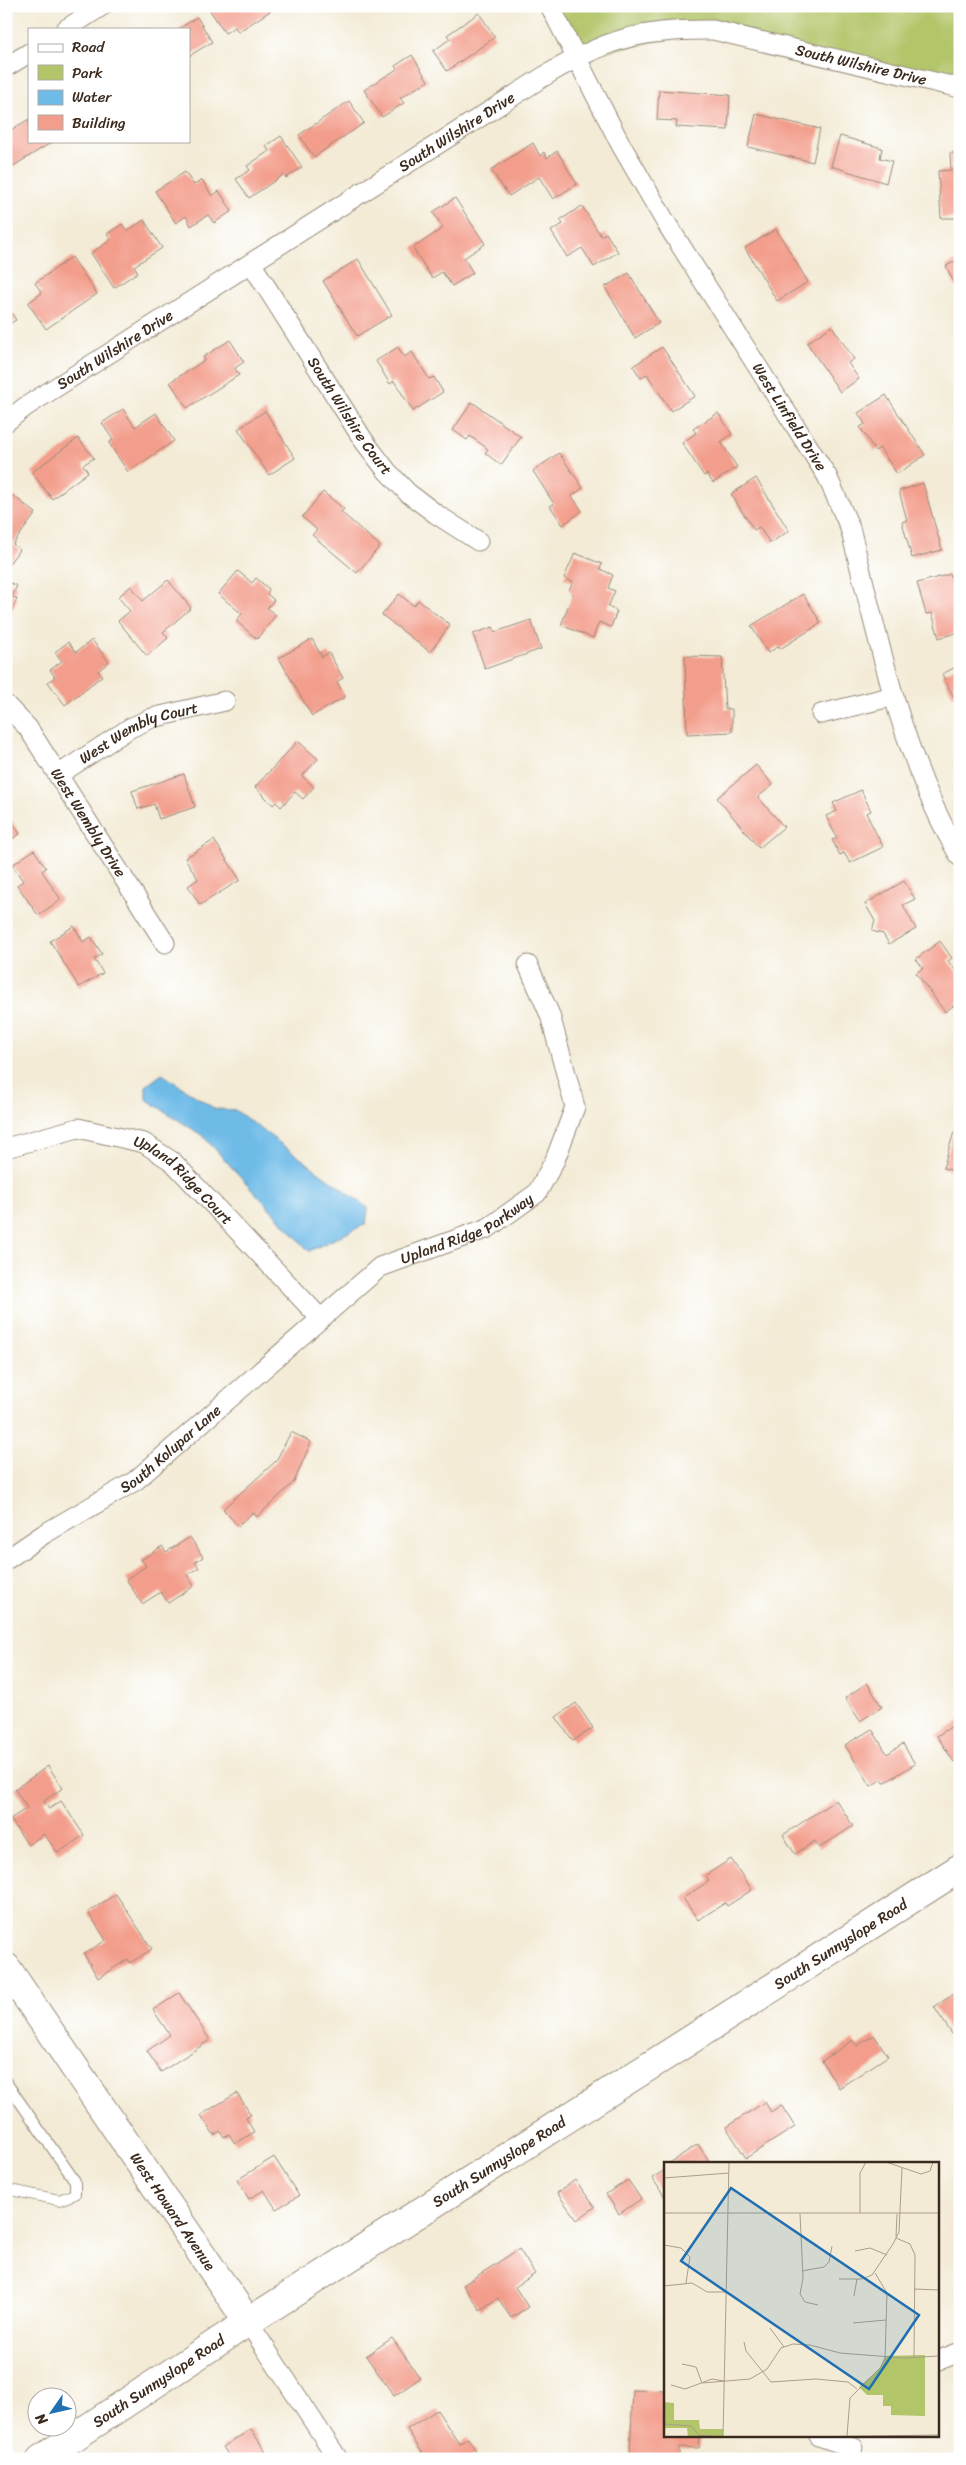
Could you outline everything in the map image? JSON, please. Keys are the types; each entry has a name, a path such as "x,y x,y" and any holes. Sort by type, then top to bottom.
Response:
{"street":[{"path":"68,28 102,6"},
{"name":"West Linfield Drive","path":"550,6 621,145 665,221 827,476 839,499 850,528 905,736 929,798 960,857"},
{"name":"South Wilshire Drive","path":"6,422 251,263 576,57 604,44 642,34 675,29 713,30 960,88"},
{"path":"6,67 28,54"},
{"name":"South Wilshire Court","path":"251,263 364,441 387,471 408,493 478,542"},
{"path":"821,714 894,696"},
{"name":"West Wembly Court","path":"58,775 130,728 152,718 225,701"},
{"name":"West Wembly Drive","path":"6,705 28,728 165,943"},
{"name":"Upland Ridge Parkway","path":"320,1318 380,1267 488,1228 537,1193 555,1160 575,1107 550,1015 528,965"},
{"name":"Upland Ridge Court","path":"6,1148 78,1128 144,1144 173,1162 320,1318"},
{"name":"South Kolupar Lane","path":"6,1560 44,1534 135,1481 320,1318"},
{"name":"South Sunnyslope Road","path":"41,2459 248,2322 960,1868"},
{"name":"West Howard Avenue","path":"6,1967 248,2322 338,2459"},
{"path":"938,2361 960,2352"},
{"path":"825,2438 854,2448"}],"lane":[{"path":"6,2082 75,2181 75,2194 59,2200 6,2189"}],"green space":[{"path":"550,6 960,6 960,88 713,30 576,57"}],"water":[{"path":"162,1074 215,1109 235,1110 368,1208 366,1224 309,1251 203,1136 146,1099 146,1086"}],"building":[{"path":"207,6 278,6 238,32 235,27 225,33"},
{"path":"479,13 495,37 447,71 433,51 450,39 447,35"},
{"path":"197,17 212,42 190,55 190,28 180,28"},
{"path":"412,55 428,81 400,98 404,103 382,117 364,90 397,69 395,66"},
{"path":"659,90 730,95 728,130 676,127 677,121 657,120"},
{"path":"349,101 364,123 314,157 299,135"},
{"path":"756,114 820,129 813,162 748,147"},
{"path":"28,120 28,142 52,142 10,168 6,163 6,133"},
{"path":"281,136 302,167 286,178 283,175 249,198 236,179 250,170 247,166 269,151 266,146"},
{"path":"840,136 882,148 880,158 892,161 886,183 831,166"},
{"path":"533,143 540,156 544,152 547,158 557,151 577,184 553,199 539,177 509,196 491,170"},
{"path":"950,153 960,153 960,218 941,218 938,171 951,170"},
{"path":"185,172 194,185 202,180 212,196 219,191 232,211 214,223 208,215 191,226 186,216 176,223 155,191"},
{"path":"455,198 485,244 464,258 473,273 452,286 442,272 432,278 413,248 443,228 433,212"},
{"path":"582,206 601,236 606,233 618,252 594,267 582,248 567,257 551,231 563,224 560,220"},
{"path":"144,220 162,248 134,266 138,272 114,288 91,253 111,240 107,234 122,224 127,231"},
{"path":"776,229 808,282 777,301 745,248"},
{"path":"72,257 97,294 46,329 28,303 42,293 35,283"},
{"path":"358,259 392,315 357,336 323,281"},
{"path":"960,259 960,296 946,266"},
{"path":"629,273 659,323 635,338 605,287"},
{"path":"6,304 16,320 6,326"},
{"path":"832,326 854,359 848,363 859,379 840,392 807,343"},
{"path":"230,340 244,362 235,368 239,375 187,408 170,382 205,360 203,357"},
{"path":"398,347 404,357 412,352 429,379 434,377 443,392 413,411 394,381 390,384 376,361"},
{"path":"662,347 695,396 671,411 647,374 641,378 633,366"},
{"path":"886,395 925,455 897,474 880,448 875,451 860,427 865,424 858,413"},
{"path":"472,402 521,437 501,465 485,453 488,449 470,436 467,440 453,430"},
{"path":"123,409 135,427 156,413 174,441 128,472 109,443 113,440 102,423"},
{"path":"265,411 295,458 269,475 238,429"},
{"path":"718,413 732,434 721,442 737,467 713,483 707,474 704,476 682,443 696,433 693,429"},
{"path":"78,438 94,458 83,465 88,472 52,499 32,472"},
{"path":"559,453 583,488 572,496 582,511 563,525 550,506 554,504 533,471"},
{"path":"756,478 789,531 770,543 759,527 754,530 731,494"},
{"path":"923,483 942,550 912,558 902,522 907,520 899,491"},
{"path":"323,492 344,509 341,512 380,546 357,573 312,535 317,530 302,517"},
{"path":"12,495 36,513 13,544 19,550 8,565 6,563 6,502"},
{"path":"575,553 602,564 600,569 613,575 608,588 615,591 608,607 617,611 611,627 599,622 593,638 561,625 573,594 569,590 573,582 564,578"},
{"path":"238,571 252,583 256,578 269,589 267,594 274,600 267,608 276,615 257,639 236,621 242,614 218,594"},
{"path":"950,574 960,609 960,632 939,638 932,613 926,614 917,583"},
{"path":"168,580 191,608 163,632 168,638 147,656 118,621 130,611 118,597 131,586 143,601"},
{"path":"6,581 17,586 12,596 17,599 6,623"},
{"path":"399,594 414,606 418,600 450,625 430,652 382,615"},
{"path":"803,594 821,623 780,649 779,646 768,653 751,626"},
{"path":"531,620 541,649 485,669 473,634 493,627 495,632"},
{"path":"312,639 322,657 329,653 343,678 337,682 345,697 312,716 279,658"},
{"path":"92,640 109,662 98,671 102,676 65,705 48,682 55,677 50,670 62,661 55,652 68,642 76,652"},
{"path":"685,656 722,657 725,709 732,709 732,732 687,734"},
{"path":"960,665 960,692 953,696 942,674"},
{"path":"298,741 318,759 302,776 314,787 303,799 295,792 281,807 276,802 273,805 255,787"},
{"path":"756,765 773,785 758,797 784,827 759,848 717,798"},
{"path":"184,774 195,807 159,819 154,804 138,809 132,791"},
{"path":"861,790 871,811 866,813 883,847 850,863 844,853 840,855 832,840 837,838 826,816 837,811 833,803"},
{"path":"6,812 20,834 6,843"},
{"path":"214,840 240,880 200,905 188,886 198,879 185,858"},
{"path":"34,850 46,868 42,871 61,900 38,915 17,885 23,881 12,865"},
{"path":"904,881 915,899 903,905 916,929 889,944 883,934 872,931 875,921 865,904"},
{"path":"74,926 83,942 91,937 102,954 94,959 103,973 79,987 50,941"},
{"path":"940,941 952,958 948,961 960,976 960,1001 945,1012 916,973 923,968 916,959"},
{"path":"954,1132 960,1133 960,1182 953,1180 955,1171 943,1168"},
{"path":"291,1432 311,1442 294,1482 257,1517 253,1512 238,1526 223,1509 276,1461"},
{"path":"190,1537 203,1557 195,1562 199,1568 187,1575 194,1586 168,1603 161,1592 142,1604 126,1579 146,1566 141,1560 162,1546 166,1552"},
{"path":"867,1683 882,1707 860,1721 845,1698"},
{"path":"576,1703 593,1728 573,1741 556,1717"},
{"path":"960,1721 960,1758 954,1762 937,1736"},
{"path":"872,1729 887,1754 903,1744 915,1764 884,1783 882,1779 871,1786 845,1745"},
{"path":"48,1766 63,1788 44,1801 49,1809 61,1801 84,1835 58,1853 44,1834 28,1845 10,1819 27,1808 15,1789"},
{"path":"836,1800 853,1826 819,1848 815,1841 795,1854 783,1835"},
{"path":"731,1859 752,1890 727,1906 725,1903 698,1920 683,1898 709,1881 706,1875"},
{"path":"116,1894 152,1949 130,1963 128,1959 98,1978 84,1954 106,1940 88,1912"},
{"path":"960,1990 960,2046 934,2007"},
{"path":"179,1993 210,2040 161,2072 147,2051 170,2035 153,2010"},
{"path":"874,2035 888,2056 839,2088 822,2061 853,2040 857,2046"},
{"path":"237,2093 251,2115 246,2118 254,2132 235,2144 229,2134 224,2137 220,2131 214,2135 201,2115"},
{"path":"765,2102 771,2112 781,2105 795,2127 746,2158 726,2127"},
{"path":"698,2144 709,2162 671,2162"},
{"path":"274,2157 299,2196 276,2209 264,2190 249,2199 237,2180"},
{"path":"664,2171 664,2196 652,2178"},
{"path":"575,2180 595,2207 577,2220 557,2193"},
{"path":"628,2180 641,2199 619,2214 606,2194"},
{"path":"519,2249 535,2274 515,2287 528,2307 511,2318 498,2298 480,2310 463,2285"},
{"path":"392,2338 420,2378 394,2396 366,2356"},
{"path":"633,2390 664,2391 664,2438 700,2438 699,2448 679,2447 679,2457 630,2455"},
{"path":"437,2410 459,2444 468,2438 477,2453 468,2459 426,2459 407,2429"},
{"path":"251,2429 270,2459 231,2459 223,2447"}]}
